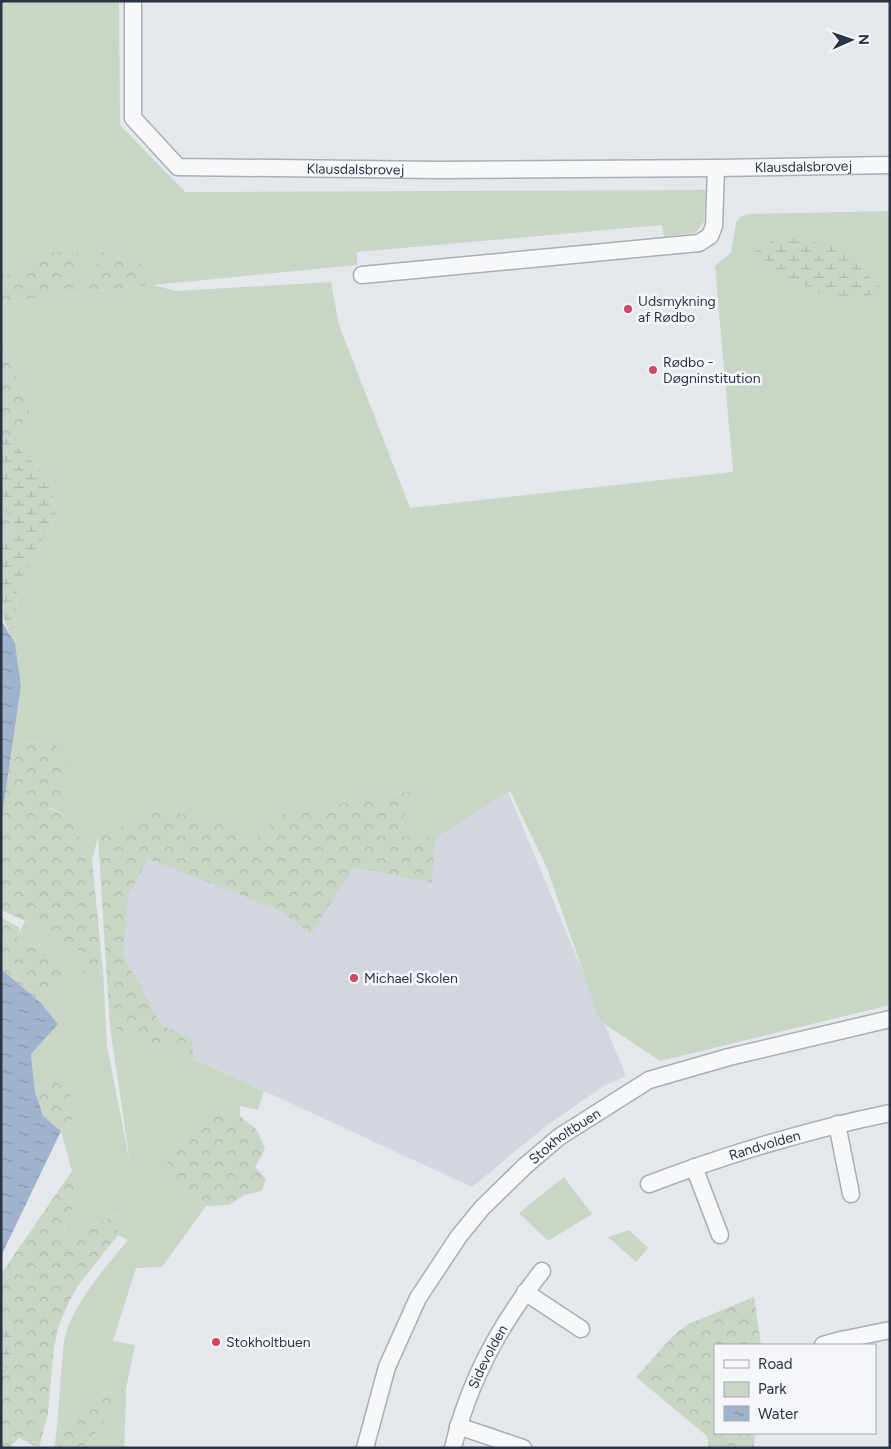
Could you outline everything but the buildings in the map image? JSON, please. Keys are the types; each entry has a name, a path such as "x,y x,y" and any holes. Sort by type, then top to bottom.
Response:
{"street":[{"name":"Klausdalsbrovej","path":"133,1 132,118 178,167 420,170 890,165"},
{"path":"362,275 699,243 710,236 714,226 716,168"},
{"name":"Stokholtbuen","path":"365,1448 388,1367 418,1298 458,1236 482,1208 525,1166 559,1137 649,1080 729,1057 890,1019"},
{"name":"Randvolden","path":"650,1184 694,1167 765,1144 836,1124 890,1113"},
{"path":"836,1124 851,1194"},
{"path":"694,1167 720,1235"},
{"name":"Sidevolden","path":"453,1448 458,1426 476,1379 498,1334 525,1292 542,1271"},
{"path":"525,1292 581,1329"},
{"path":"827,1344 890,1330"},
{"path":"458,1426 523,1448"}],"shaded area":[{"name":"Michael Skolen","path":"507,789 626,1076 602,1087 546,1126 472,1187 128,1028 104,826"}],"green space":[{"path":"1,1 119,1 120,125 185,192 706,190 704,222 695,233 664,237 662,225 357,252 357,265 153,285 176,291 331,282 339,325 410,508 733,472 715,266 731,253 736,223 740,217 748,214 890,211 890,1005 660,1061 600,1021 547,868 510,791 435,838 394,837 419,789 284,814 254,840 218,822 98,837 92,860 70,817 48,807 54,786 55,744 13,743 21,686 15,643 17,587 56,515 50,479 9,439 31,416 1,335 1,302 151,285 150,267 99,250 95,283 77,283 77,250 28,271 1,275"},
{"path":"784,235 840,248 885,292 839,302 745,257"},
{"path":"78,250 77,283 95,283 98,250 151,267 151,285 1,302 1,275 28,271 36,254"},
{"path":"1,335 31,416 9,439 1,435"},
{"path":"1,435 9,439 50,479 56,515 17,587 15,643 6,625 3,615 4,605 1,603 1,544 14,534 1,497"},
{"path":"1,497 14,534 1,544"},
{"path":"13,743 55,744 70,768 54,785 65,785 66,797 48,808 70,817 92,860 103,971 91,984 76,961 85,955 54,934 1,910 1,824"},
{"path":"420,789 394,836 435,838 432,883 354,867 311,934 277,909 148,859 128,896 123,954 161,1025 192,1039 194,1059 110,1027 98,837 161,810 218,822 254,840 283,814"},
{"path":"1,917 20,928 17,937 22,944 44,948 52,959 64,968 54,991 41,1003 1,969"},
{"path":"25,921 54,934 85,955 91,984 103,971 107,1046 130,1163 110,1027 194,1059 264,1091 258,1110 240,1106 240,1116 210,1109 202,1132 182,1136 173,1181 206,1206 162,1267 136,1268 113,1341 135,1345 126,1389 87,1398 56,1448 54,1448 65,1336 83,1298 128,1240 118,1235 119,1214 65,1238 64,1217 76,1206 72,1171 61,1131 78,1114 45,1080 35,1091 31,1053 58,1024 41,1003 54,991 64,968 52,959 44,948 22,944 17,937"},
{"path":"45,1080 64,1081 78,1114 61,1131 43,1116 35,1091"},
{"path":"210,1109 240,1116 257,1130 265,1149 255,1167 266,1179 262,1191 244,1195 229,1205 206,1206 173,1181 165,1155 182,1136 202,1131"},
{"path":"72,1171 76,1206 64,1217 65,1237 120,1214 118,1235 77,1287 58,1328 54,1347 48,1413 39,1448 19,1438 9,1448 1,1448 1,1377 13,1359 11,1322 1,1320 1,1274"},
{"path":"564,1177 592,1214 548,1241 519,1213"},
{"path":"629,1230 648,1248 636,1262 608,1237"},
{"path":"754,1297 761,1344 714,1344 714,1434 755,1434 754,1448 709,1448 707,1436 636,1377 673,1336 688,1324"},
{"path":"1,1320 11,1322 13,1359 1,1377"},
{"path":"126,1389 126,1403 106,1408 105,1421 85,1446 87,1448 56,1448 87,1398"},
{"path":"126,1403 124,1448 87,1448 85,1446 105,1421 106,1408"}],"water":[{"path":"1,620 15,643 21,686 1,824"},
{"path":"1,969 41,1003 58,1024 31,1054 35,1091 43,1116 61,1131 1,1256"}],"place":[{"name":"Udsmykning af Rødbo","path":"628,309"},
{"name":"Rødbo - Døgninstitution","path":"653,370"},
{"name":"Michael Skolen","path":"354,978"},
{"name":"Stokholtbuen","path":"216,1342"}]}
